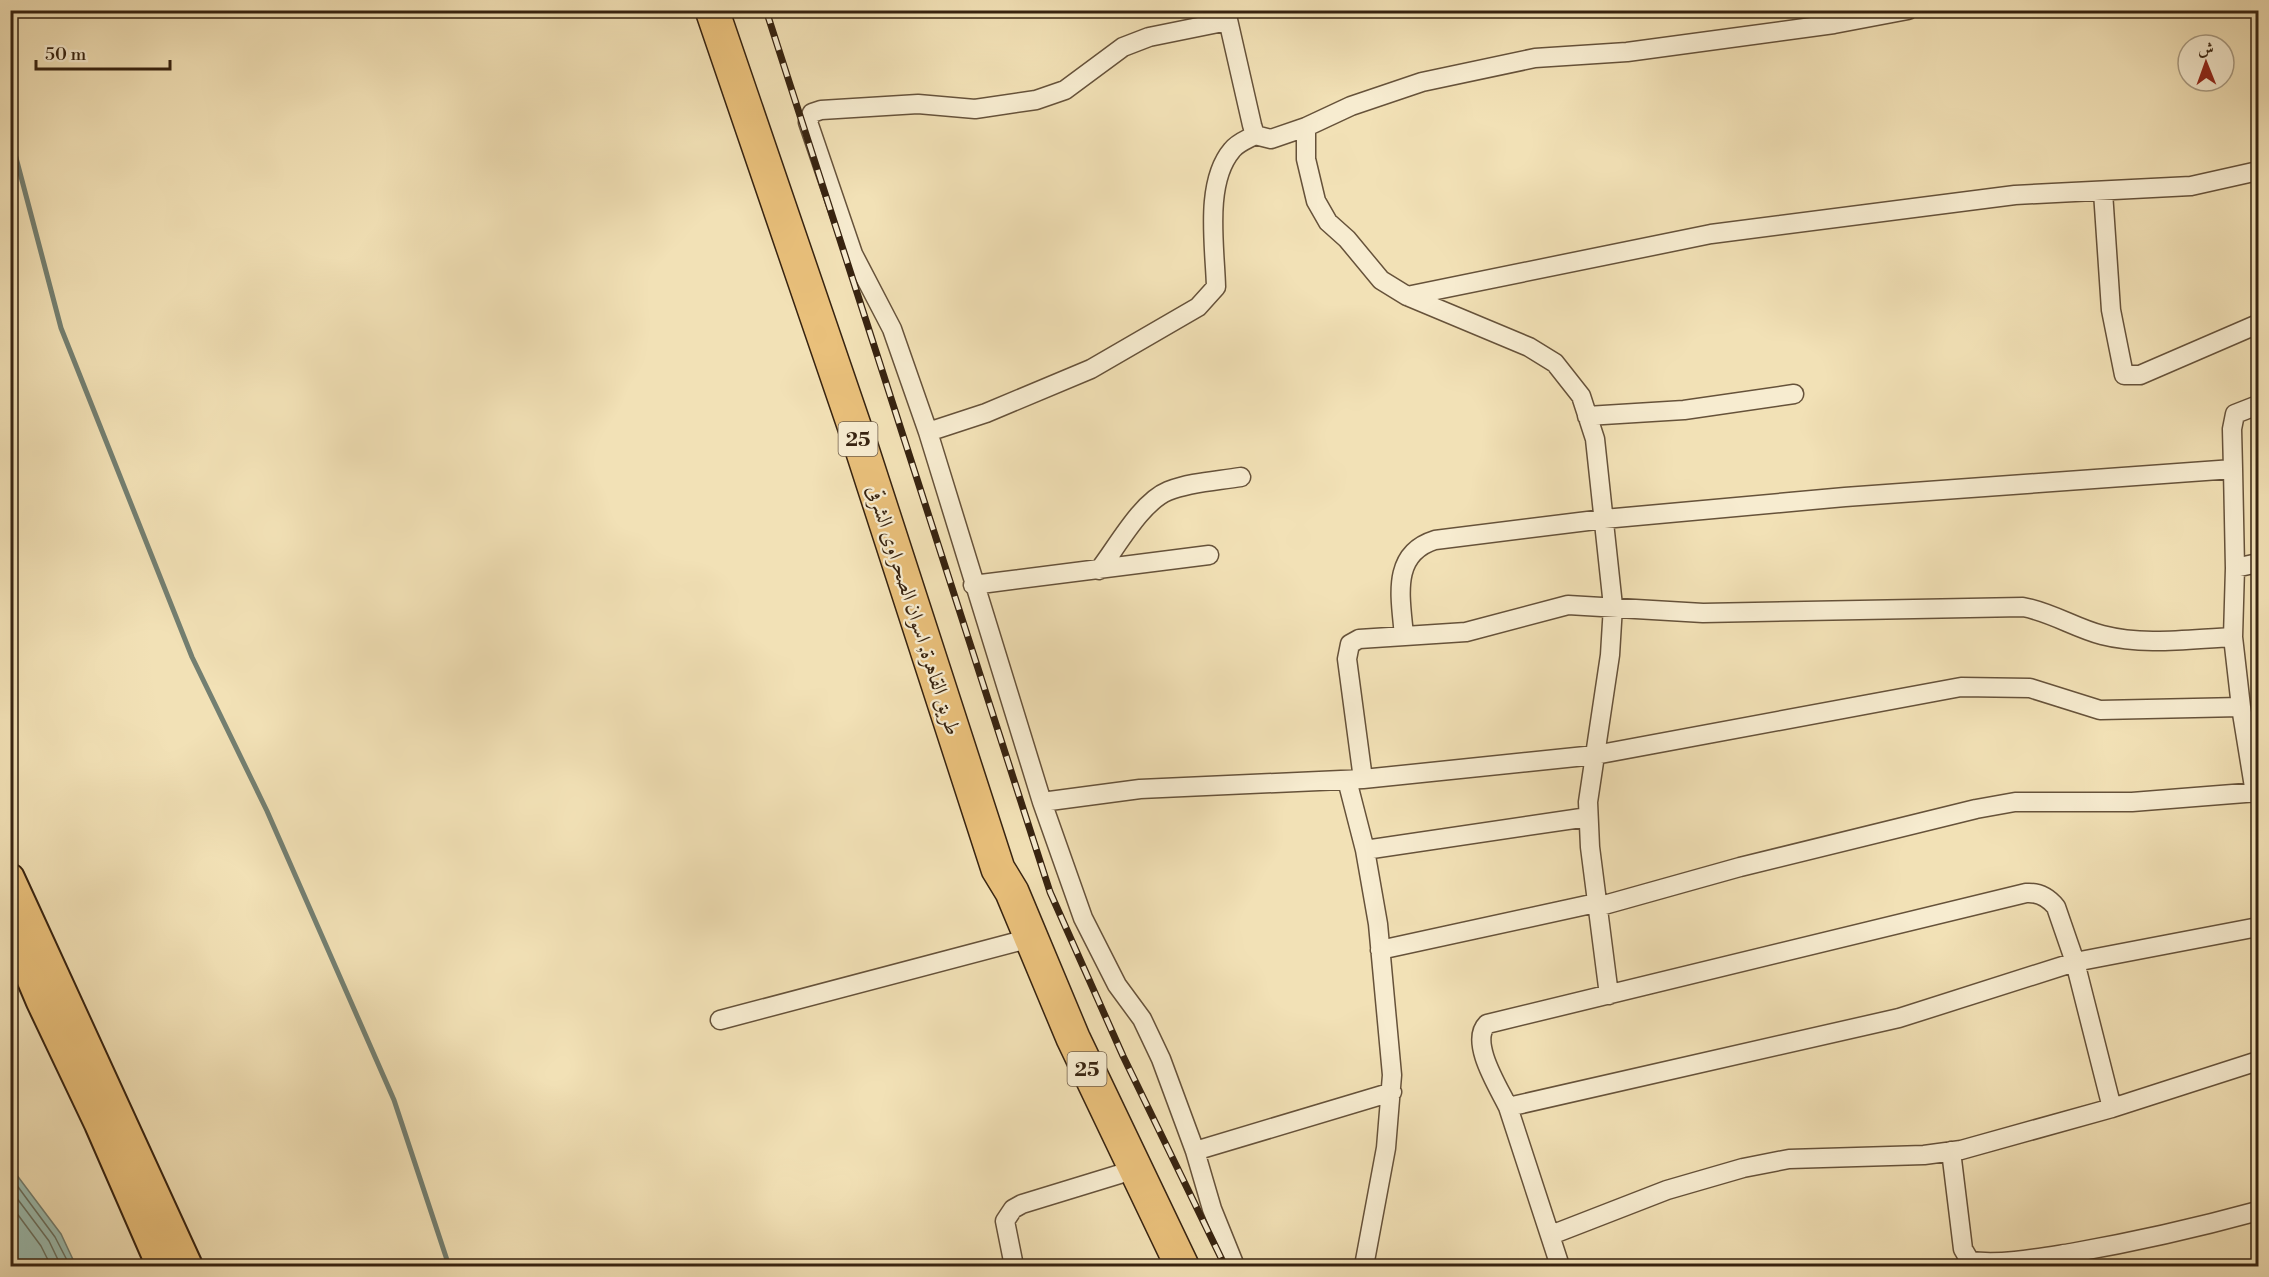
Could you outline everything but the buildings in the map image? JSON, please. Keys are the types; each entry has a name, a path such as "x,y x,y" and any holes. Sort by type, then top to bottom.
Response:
{"highway":[{"name":"طريق القاهرة, اسوان الصحراوى الشرقى","path":"712,10 859,440 998,869 1012,892 1073,1038 1182,1266"},
{"name":"طريق القاهرة, اسوان الصحراوى الشرقى","path":"998,869 1000,904 1016,942 1120,1174 1167,1266"}],"main road":[{"path":"10,878 68,1032 161,1266"},
{"path":"10,929 68,1032 188,1266"}],"street":[{"path":"928,432 986,413 1091,369 1198,307 1216,287 1213,200 1224,164 1233,148 1256,135 1271,139 1306,128 1351,106 1422,82 1535,58 1627,52 1834,24 1908,10"},
{"path":"1235,1266 1212,1209 1195,1151 1161,1059 1142,1019 1117,985 1083,918 1042,802 973,585 928,432 892,329 853,254 809,128 812,113 821,110 918,104 983,108 1036,100 1065,90 1123,47 1149,37 1227,16 1256,135"},
{"path":"1306,128 1306,159 1316,201 1328,222 1347,239 1382,280 1407,296 1529,347 1555,363 1581,396 1595,439 1613,606 1610,655 1588,816 1609,995"},
{"path":"1407,296 1711,234 2015,195 2191,186 2259,171"},
{"path":"2103,192 2111,310 2124,375 2140,375 2259,324"},
{"path":"1587,416 1684,410 1794,394"},
{"path":"1380,950 1597,905 1976,808 2015,802 2132,802 2257,792 2241,707 2233,637 2235,568 2232,429 2235,414 2259,405"},
{"path":"1404,636 1402,571 1416,548 1449,537 1604,519 1845,497 2233,470"},
{"path":"1099,570 1143,510 1160,496 1184,486 1241,477"},
{"path":"973,585 1209,555"},
{"path":"2235,568 2259,563"},
{"path":"1364,1266 1386,1149 1392,1075 1380,950 1355,780 1347,651 1350,644 1359,639 1466,632 1568,605 1703,613 2023,607 2037,609 2099,634 2123,640 2146,642 2233,637"},
{"path":"1042,802 1140,789 1355,780 1595,755 1961,687 2030,688 2100,710 2241,707"},
{"path":"1365,850 1588,816"},
{"path":"1560,1266 1508,1107 1483,1054 1481,1039 1484,1026 1493,1021 1609,995 2026,893 2040,894 2056,907 2075,962 2112,1108"},
{"path":"1508,1107 1899,1018 2075,962 2259,927"},
{"path":"720,1020 1016,942"},
{"path":"1551,1235 1667,1190 1743,1168 1789,1159 1924,1155 1951,1151 2112,1108 2259,1061"},
{"path":"1195,1151 1392,1092"},
{"path":"1951,1151 1963,1249 1968,1263 2033,1258 2092,1249 2188,1230 2259,1210"},
{"path":"1014,1266 1005,1221 1013,1209 1120,1174"}],"water":[{"path":"10,1166 61,1234 76,1266 11,1266"}],"waterway":[{"path":"10,135 61,328 192,657 267,811 394,1100 449,1266"}],"railway":[{"path":"766,10 1050,892 1123,1056 1225,1266"}]}
